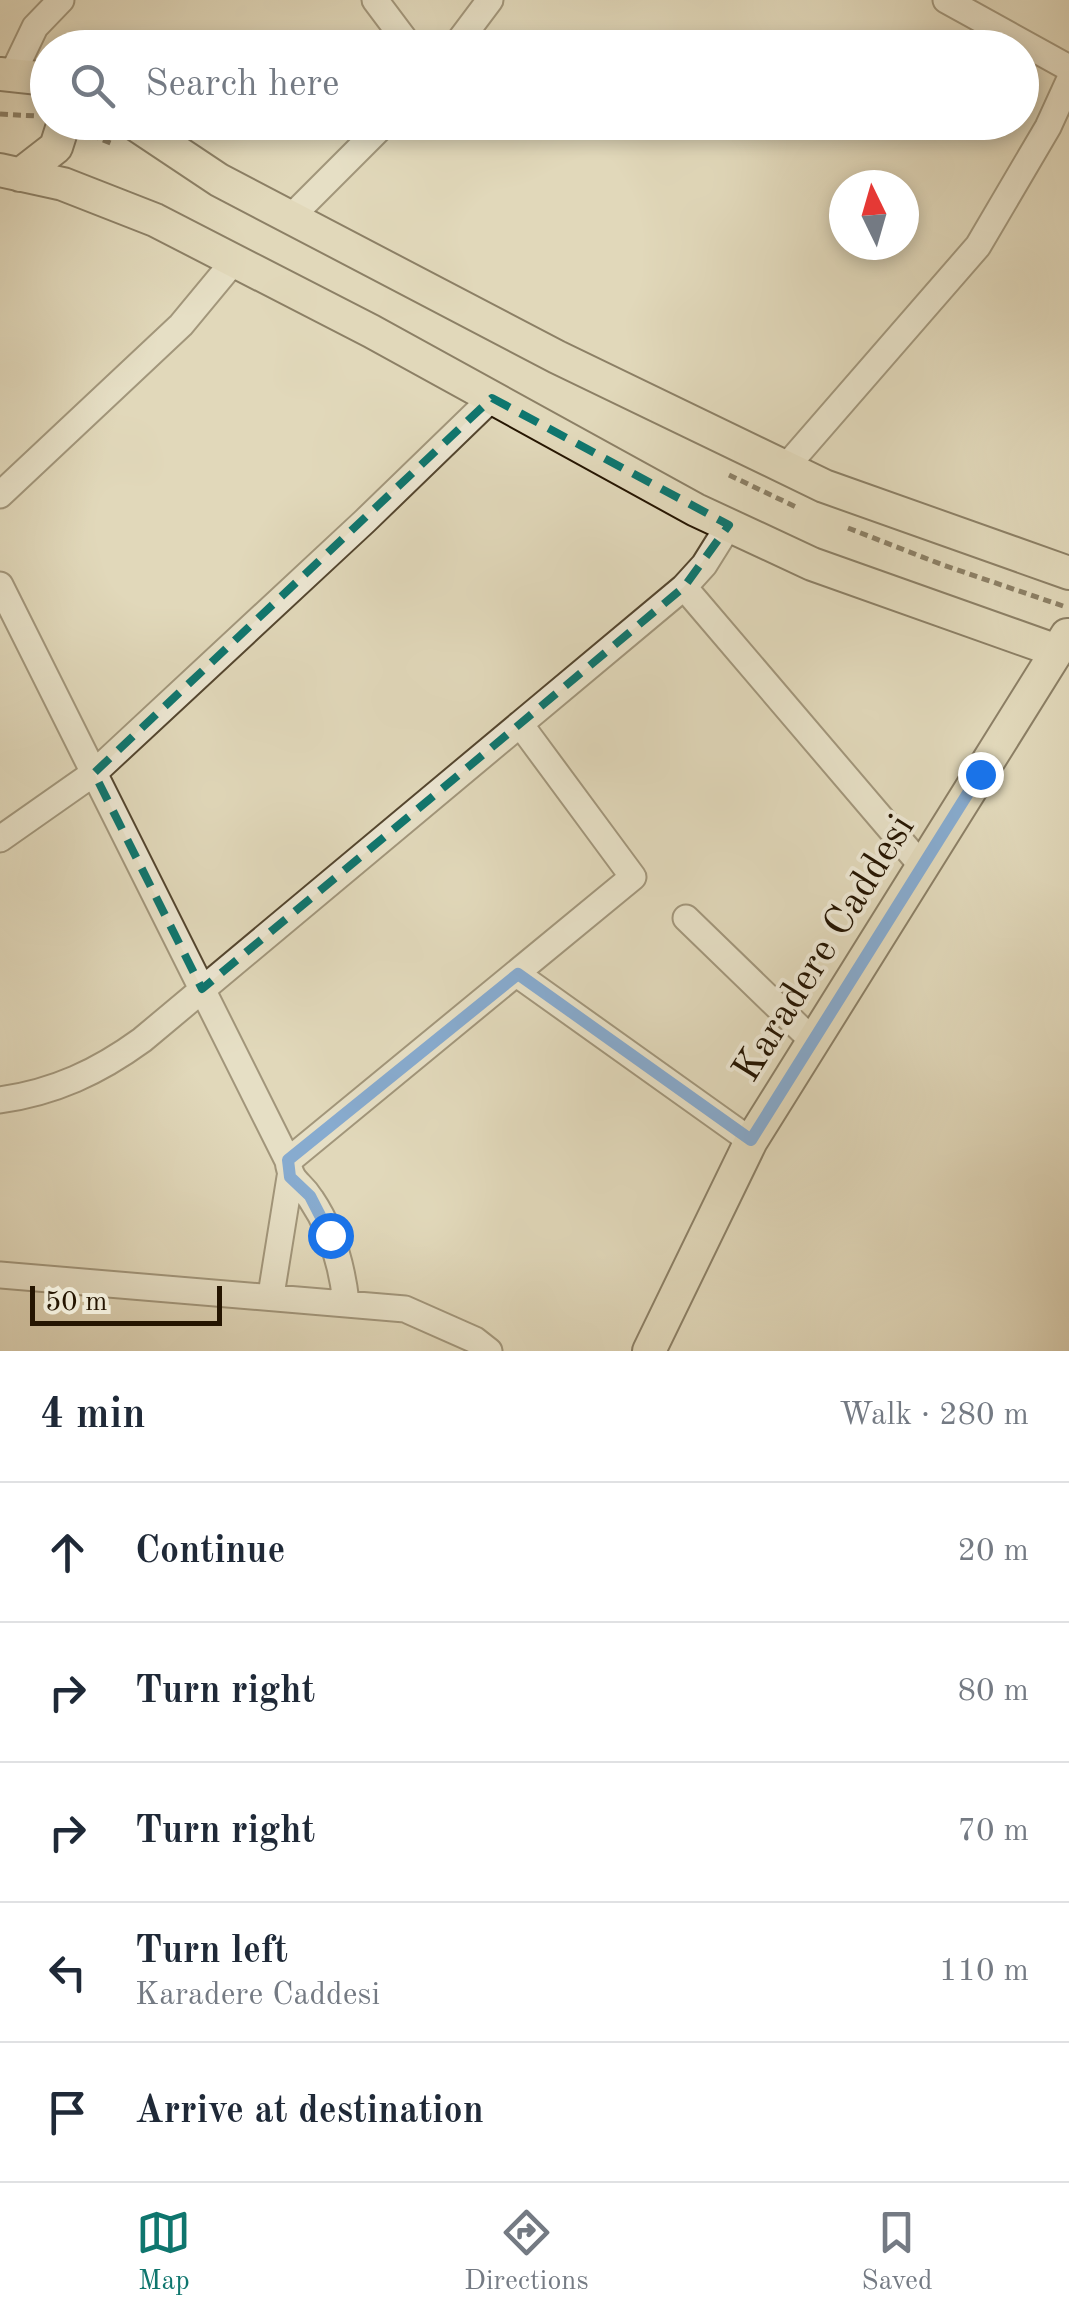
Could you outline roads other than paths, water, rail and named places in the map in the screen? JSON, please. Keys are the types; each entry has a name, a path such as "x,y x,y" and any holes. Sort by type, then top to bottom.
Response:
{"main road":[{"path":"10,172 56,146 58,140"},
{"path":"159,140 219,180 557,357 785,468 824,486 1069,574"},
{"path":"10,172 63,184 155,220 729,525 812,564 1065,646"},
{"name":"Karadere Caddesi","path":"649,1351 751,1140 1065,646"}],"street":[{"path":"33,30 61,0"},
{"path":"375,0 398,30"},
{"path":"468,30 490,0"},
{"path":"946,0 1000,30"},
{"path":"6,73 30,35"},
{"path":"1039,51 1069,68"},
{"path":"785,468 978,246 1048,127 1069,81"},
{"path":"291,217 368,140"},
{"path":"0,496 182,325 234,261"},
{"path":"0,838 94,773 366,521 492,398"},
{"path":"0,1100 43,1092 92,1073 142,1040 684,587 704,565 729,525"},
{"path":"0,585 289,1169 310,1196 330,1235 343,1272 346,1302"},
{"path":"684,587 922,866"},
{"path":"270,1295 289,1169 633,877 520,724"},
{"path":"686,918 813,1041"},
{"path":"518,974 751,1140"},
{"path":"0,1275 405,1309 474,1340 489,1351"}]}
